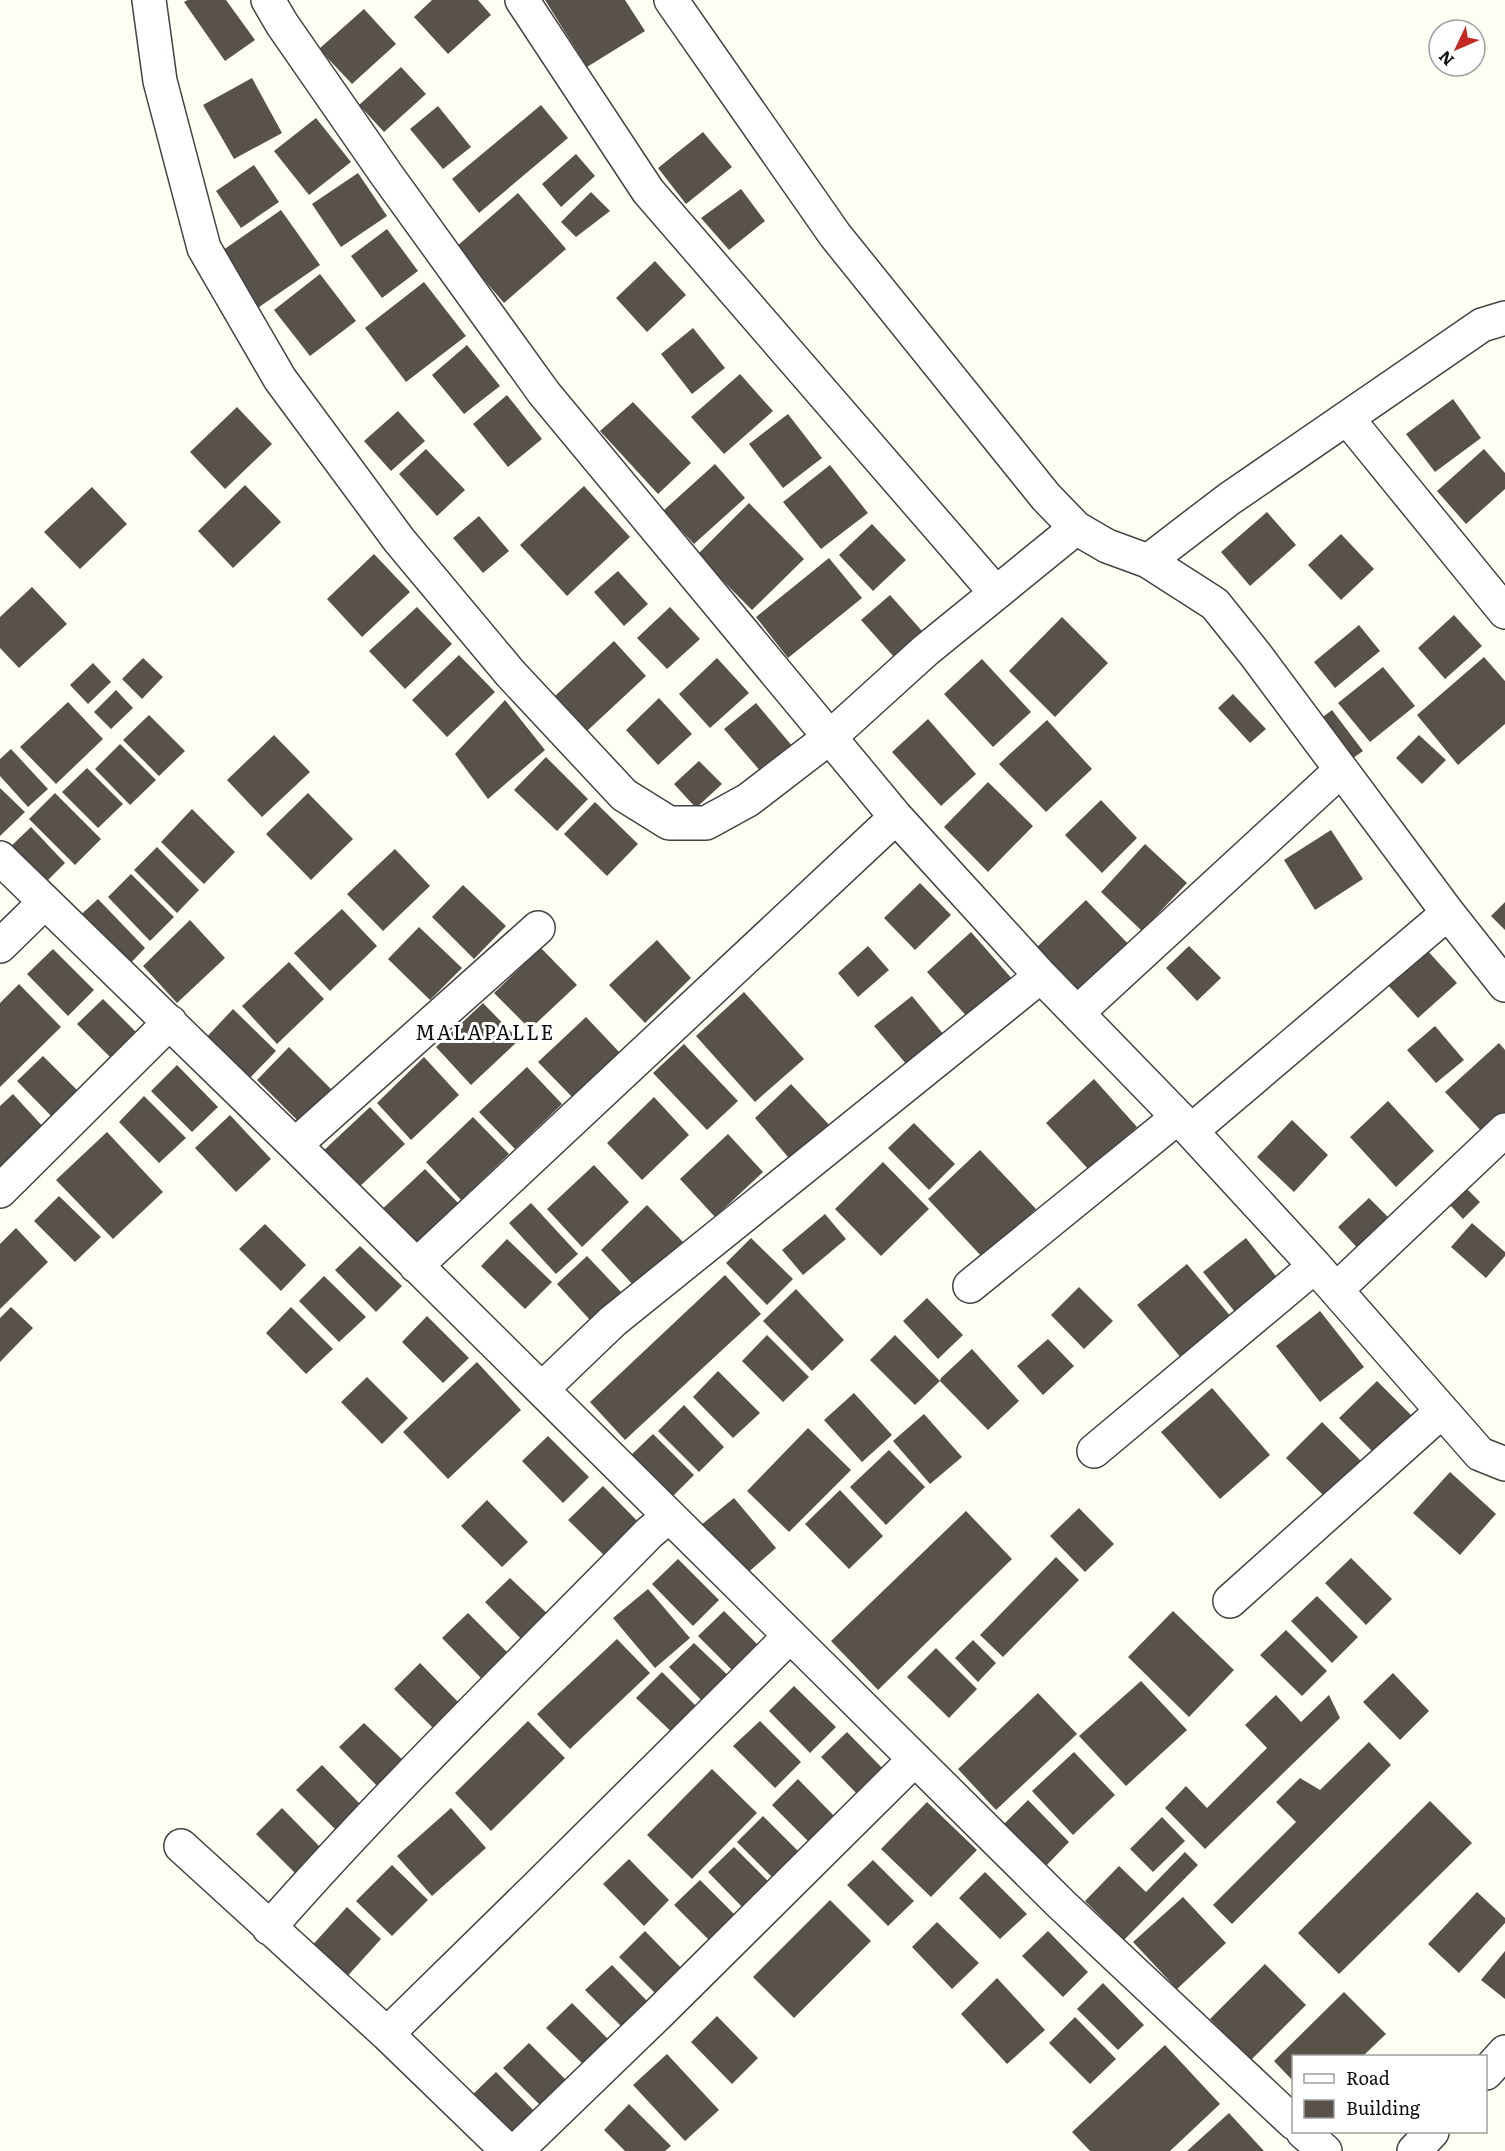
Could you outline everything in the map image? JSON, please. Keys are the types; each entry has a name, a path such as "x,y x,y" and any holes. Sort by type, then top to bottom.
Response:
{"street":[{"path":"148,0 160,81 204,248 280,379 399,540 510,673 624,795 669,823 706,823 748,800 830,737 926,650 1076,528"},
{"path":"268,0 282,24 386,174 544,393 896,817 1041,976 1185,1124 1480,1454 1505,1464"},
{"path":"522,0 648,191 996,593"},
{"path":"671,0 835,235 1046,497 1076,528 1107,546 1148,561 1215,604 1505,985"},
{"path":"1148,561 1229,499 1482,325 1505,318"},
{"path":"1347,418 1505,612"},
{"path":"1077,1013 1341,770"},
{"path":"416,1266 896,817"},
{"path":"0,858 295,1145 1061,1904 1292,2122"},
{"path":"0,946 45,902"},
{"path":"970,1286 1122,1165 1185,1124 1448,913"},
{"path":"295,1145 538,928"},
{"path":"542,1389 614,1321 1041,976"},
{"path":"0,1191 170,1022"},
{"path":"1094,1451 1325,1278 1505,1130"},
{"path":"1230,1601 1442,1410"},
{"path":"269,1928 396,1788 649,1533 669,1516"},
{"path":"387,2034 790,1636"},
{"path":"516,2151 915,1759"},
{"path":"181,1846 387,2034 508,2151"},
{"path":"1487,2071 1505,2052"},
{"path":"1304,2133 1324,2151"},
{"path":"1414,2151 1431,2133"}],"building":[{"path":"188,0 226,0 255,40 225,61 184,2"},
{"path":"432,0 478,0 491,15 448,54 414,17"},
{"path":"545,0 625,0 645,31 587,67"},
{"path":"364,9 396,44 352,84 319,49"},
{"path":"401,67 426,94 384,132 359,105"},
{"path":"252,78 282,133 234,159 203,105"},
{"path":"541,105 568,138 479,213 452,179"},
{"path":"438,106 471,147 443,169 410,129"},
{"path":"316,118 351,162 309,195 274,151"},
{"path":"703,132 732,167 686,204 658,168"},
{"path":"576,154 595,176 561,207 542,184"},
{"path":"254,165 279,202 241,228 216,191"},
{"path":"358,173 387,216 341,247 312,204"},
{"path":"741,189 765,221 729,250 701,218"},
{"path":"591,192 610,211 576,237 561,222"},
{"path":"518,193 566,249 504,303 456,247"},
{"path":"281,210 320,265 252,312 213,257"},
{"path":"387,229 418,271 382,298 351,256"},
{"path":"655,261 686,295 647,332 616,298"},
{"path":"320,274 356,321 310,356 274,310"},
{"path":"424,282 466,336 406,382 365,328"},
{"path":"693,328 725,368 692,394 661,354"},
{"path":"467,345 500,386 464,414 432,375"},
{"path":"740,374 773,411 724,454 691,417"},
{"path":"507,395 542,439 508,467 473,424"},
{"path":"1453,399 1481,438 1435,472 1406,434"},
{"path":"633,402 691,463 658,494 600,431"},
{"path":"237,407 272,444 225,489 190,452"},
{"path":"398,411 425,441 391,471 364,441"},
{"path":"788,414 822,458 783,488 749,444"},
{"path":"426,449 465,490 437,516 399,474"},
{"path":"1484,449 1505,473 1505,489 1466,524 1437,491"},
{"path":"715,464 745,498 694,544 663,511"},
{"path":"830,465 868,513 821,549 783,502"},
{"path":"245,485 281,522 233,568 198,531"},
{"path":"584,486 630,537 567,596 520,545"},
{"path":"92,487 127,524 80,569 44,532"},
{"path":"749,503 804,559 752,610 697,555"},
{"path":"1267,512 1296,545 1250,586 1221,552"},
{"path":"479,516 509,551 483,573 453,538"},
{"path":"872,524 906,560 873,591 839,555"},
{"path":"1341,534 1374,569 1341,600 1308,565"},
{"path":"374,554 410,592 362,637 327,599"},
{"path":"829,558 862,598 788,658 756,617"},
{"path":"618,571 648,604 624,626 594,592"},
{"path":"32,587 67,624 19,668 0,648 0,617"},
{"path":"890,595 922,631 894,657 861,620"},
{"path":"417,607 452,644 405,689 369,651"},
{"path":"670,607 700,639 667,669 637,638"},
{"path":"1454,615 1482,646 1445,679 1418,648"},
{"path":"1062,617 1108,663 1055,717 1009,671"},
{"path":"1359,625 1380,651 1335,688 1314,662"},
{"path":"614,641 646,676 587,731 555,696"},
{"path":"459,655 495,692 447,737 412,700"},
{"path":"1484,657 1505,681 1505,724 1458,765 1417,715"},
{"path":"143,658 163,677 142,699 122,679"},
{"path":"717,658 749,693 710,728 679,694"},
{"path":"982,659 1031,712 993,747 944,694"},
{"path":"93,663 111,682 88,704 70,685"},
{"path":"1383,667 1415,706 1370,742 1338,703"},
{"path":"116,690 133,708 111,729 94,712"},
{"path":"1233,694 1266,729 1250,743 1218,708"},
{"path":"659,698 692,734 658,765 626,730"},
{"path":"505,700 545,750 488,799 455,754"},
{"path":"68,702 103,739 56,784 20,747"},
{"path":"756,703 793,747 762,773 724,729"},
{"path":"1332,710 1363,751 1346,763 1315,723"},
{"path":"149,715 185,751 159,776 123,740"},
{"path":"928,719 976,774 941,806 892,752"},
{"path":"1047,720 1092,769 1046,812 999,764"},
{"path":"274,735 310,772 262,817 227,780"},
{"path":"1419,735 1446,760 1422,784 1396,758"},
{"path":"120,744 156,780 130,805 95,769"},
{"path":"11,749 48,789 28,807 0,776 0,759"},
{"path":"546,757 588,799 557,831 514,790"},
{"path":"699,761 722,784 696,808 674,784"},
{"path":"87,768 123,804 98,828 62,792"},
{"path":"988,782 1033,826 988,872 944,827"},
{"path":"0,788 25,812 0,836"},
{"path":"55,793 101,839 75,865 29,819"},
{"path":"308,793 353,839 311,880 266,834"},
{"path":"1101,800 1137,838 1102,873 1065,835"},
{"path":"595,802 638,844 607,876 564,834"},
{"path":"192,809 235,852 204,884 161,842"},
{"path":"31,827 65,863 42,886 7,850"},
{"path":"1331,830 1363,879 1315,910 1284,860"},
{"path":"1145,844 1187,883 1142,931 1101,892"},
{"path":"157,847 199,890 177,913 134,870"},
{"path":"395,849 430,886 383,931 347,894"},
{"path":"131,874 174,917 150,941 108,897"},
{"path":"920,883 951,915 915,950 884,918"},
{"path":"463,885 506,926 474,959 432,917"},
{"path":"98,899 145,948 124,970 75,920"},
{"path":"1086,900 1134,950 1085,997 1037,947"},
{"path":"1505,902 1505,930 1491,916"},
{"path":"342,909 377,946 330,991 294,953"},
{"path":"190,920 225,958 177,1003 143,966"},
{"path":"419,927 462,968 430,1000 388,959"},
{"path":"971,932 1014,981 970,1020 927,972"},
{"path":"657,940 691,978 645,1023 609,985"},
{"path":"868,946 889,970 858,997 838,973"},
{"path":"1189,946 1221,978 1197,1001 1166,968"},
{"path":"541,948 577,985 530,1029 494,993"},
{"path":"1425,948 1457,983 1418,1018 1386,983"},
{"path":"53,949 94,990 68,1016 27,974"},
{"path":"289,962 324,999 277,1044 242,1006"},
{"path":"19,984 61,1027 0,1087 0,1003"},
{"path":"744,992 804,1059 755,1102 696,1036"},
{"path":"912,996 944,1035 907,1065 874,1026"},
{"path":"103,999 144,1040 119,1066 77,1024"},
{"path":"483,1003 519,1040 471,1085 436,1047"},
{"path":"233,1009 276,1051 245,1083 202,1042"},
{"path":"586,1017 621,1054 574,1099 538,1062"},
{"path":"1435,1026 1464,1060 1436,1083 1407,1050"},
{"path":"1499,1043 1505,1050 1505,1116 1485,1135 1445,1092"},
{"path":"684,1044 738,1101 707,1130 653,1073"},
{"path":"289,1047 331,1089 299,1122 257,1080"},
{"path":"43,1056 84,1097 58,1123 17,1081"},
{"path":"424,1057 459,1095 411,1140 377,1103"},
{"path":"177,1065 218,1107 192,1132 151,1091"},
{"path":"527,1067 562,1104 515,1149 479,1112"},
{"path":"1094,1079 1137,1127 1089,1170 1046,1123"},
{"path":"791,1084 833,1129 793,1163 755,1118"},
{"path":"13,1094 45,1129 0,1171 0,1106"},
{"path":"144,1096 186,1138 159,1163 119,1122"},
{"path":"654,1097 689,1135 642,1180 607,1143"},
{"path":"1388,1101 1434,1151 1396,1187 1350,1137"},
{"path":"370,1107 405,1144 357,1189 322,1152"},
{"path":"230,1115 271,1159 236,1192 195,1148"},
{"path":"473,1117 509,1154 461,1200 426,1162"},
{"path":"1292,1120 1328,1155 1294,1192 1257,1157"},
{"path":"914,1123 955,1164 929,1190 888,1148"},
{"path":"107,1132 163,1192 113,1239 56,1180"},
{"path":"728,1134 763,1172 715,1217 680,1179"},
{"path":"980,1150 1036,1209 983,1258 928,1199"},
{"path":"883,1162 929,1209 881,1256 835,1209"},
{"path":"594,1165 629,1202 582,1247 547,1209"},
{"path":"425,1169 461,1206 413,1251 377,1214"},
{"path":"1467,1189 1480,1202 1463,1219 1450,1205"},
{"path":"59,1196 101,1237 75,1262 34,1221"},
{"path":"1369,1198 1396,1225 1364,1255 1338,1227"},
{"path":"531,1203 578,1254 556,1274 509,1223"},
{"path":"647,1205 683,1242 635,1287 601,1250"},
{"path":"825,1214 846,1239 803,1275 782,1250"},
{"path":"1472,1223 1505,1252 1505,1256 1486,1278 1451,1247"},
{"path":"265,1224 306,1265 281,1291 239,1249"},
{"path":"16,1228 48,1262 0,1309 0,1244"},
{"path":"751,1238 793,1279 767,1305 726,1263"},
{"path":"1246,1238 1282,1284 1239,1317 1203,1272"},
{"path":"507,1239 552,1282 525,1309 481,1266"},
{"path":"360,1246 402,1286 376,1312 335,1270"},
{"path":"587,1256 621,1292 590,1320 557,1284"},
{"path":"1187,1264 1237,1324 1187,1365 1137,1305"},
{"path":"725,1275 761,1314 625,1440 590,1402"},
{"path":"324,1276 366,1317 339,1342 299,1301"},
{"path":"1079,1287 1113,1321 1084,1349 1051,1315"},
{"path":"796,1289 844,1340 812,1371 763,1321"},
{"path":"927,1298 963,1335 938,1359 903,1321"},
{"path":"11,1307 33,1328 0,1362 0,1318"},
{"path":"291,1307 333,1349 306,1374 266,1333"},
{"path":"1320,1311 1364,1367 1320,1402 1276,1346"},
{"path":"427,1316 469,1358 443,1383 402,1342"},
{"path":"767,1335 809,1377 783,1402 742,1361"},
{"path":"895,1335 940,1381 915,1405 870,1360"},
{"path":"1048,1339 1074,1366 1043,1395 1017,1366"},
{"path":"972,1349 1019,1401 988,1430 940,1381"},
{"path":"477,1362 521,1410 448,1479 403,1432"},
{"path":"718,1371 760,1413 733,1438 693,1397"},
{"path":"367,1377 408,1418 382,1444 341,1402"},
{"path":"1377,1381 1416,1420 1378,1457 1339,1418"},
{"path":"1212,1388 1270,1455 1220,1499 1161,1432"},
{"path":"854,1393 892,1435 862,1462 824,1420"},
{"path":"684,1405 724,1447 699,1472 658,1431"},
{"path":"924,1414 962,1457 930,1484 893,1441"},
{"path":"1322,1422 1361,1461 1325,1497 1286,1458"},
{"path":"808,1428 851,1470 789,1532 747,1491"},
{"path":"653,1434 694,1475 668,1501 627,1459"},
{"path":"548,1436 589,1477 563,1503 522,1461"},
{"path":"889,1450 925,1487 886,1525 850,1487"},
{"path":"1450,1472 1496,1514 1460,1555 1413,1513"},
{"path":"603,1486 649,1533 615,1566 568,1520"},
{"path":"840,1490 883,1536 849,1569 805,1524"},
{"path":"734,1498 776,1548 738,1581 695,1530"},
{"path":"487,1500 528,1542 502,1567 461,1526"},
{"path":"1079,1508 1114,1544 1085,1572 1050,1536"},
{"path":"966,1511 1012,1559 878,1690 831,1641"},
{"path":"1056,1557 1079,1580 1003,1657 980,1635"},
{"path":"1351,1558 1392,1599 1366,1625 1325,1583"},
{"path":"678,1559 719,1600 693,1626 652,1584"},
{"path":"510,1578 552,1618 526,1644 485,1602"},
{"path":"648,1589 690,1638 655,1668 613,1618"},
{"path":"1317,1596 1358,1637 1332,1663 1291,1621"},
{"path":"724,1611 765,1652 739,1677 698,1636"},
{"path":"1173,1611 1234,1670 1189,1717 1128,1657"},
{"path":"468,1613 509,1654 483,1680 442,1638"},
{"path":"1286,1630 1327,1671 1302,1696 1260,1655"},
{"path":"617,1639 650,1673 570,1749 537,1714"},
{"path":"973,1640 996,1663 978,1682 955,1658"},
{"path":"694,1643 736,1683 710,1709 669,1667"},
{"path":"936,1648 977,1689 949,1718 907,1677"},
{"path":"420,1663 461,1705 435,1730 394,1689"},
{"path":"662,1672 703,1713 678,1738 636,1698"},
{"path":"1393,1673 1429,1711 1400,1740 1363,1702"},
{"path":"1141,1681 1187,1730 1126,1786 1079,1736"},
{"path":"794,1686 836,1727 810,1753 769,1711"},
{"path":"1038,1693 1077,1734 996,1810 958,1769"},
{"path":"1276,1695 1301,1722 1329,1695 1340,1718 1205,1849 1165,1808 1186,1786 1207,1808 1267,1748 1245,1725"},
{"path":"528,1721 565,1758 491,1831 455,1793"},
{"path":"760,1721 801,1762 775,1788 733,1746"},
{"path":"364,1723 406,1763 380,1789 339,1747"},
{"path":"847,1732 887,1773 862,1799 821,1757"},
{"path":"1369,1742 1391,1765 1232,1924 1213,1905 1296,1822 1276,1802 1300,1778 1320,1790"},
{"path":"1074,1752 1115,1795 1073,1835 1032,1791"},
{"path":"322,1765 362,1806 337,1831 296,1790"},
{"path":"712,1769 757,1813 692,1879 647,1835"},
{"path":"798,1779 838,1820 813,1846 772,1805"},
{"path":"1028,1800 1069,1842 1044,1868 1002,1826"},
{"path":"1430,1801 1472,1843 1339,1974 1298,1933"},
{"path":"927,1802 977,1850 931,1897 881,1849"},
{"path":"282,1808 323,1850 297,1875 256,1834"},
{"path":"451,1808 486,1848 432,1896 397,1856"},
{"path":"763,1816 804,1857 778,1883 737,1842"},
{"path":"1162,1817 1185,1841 1153,1872 1130,1849"},
{"path":"734,1847 775,1888 749,1914 708,1872"},
{"path":"1185,1852 1198,1865 1124,1940 1085,1901 1119,1866 1146,1892"},
{"path":"629,1859 669,1900 644,1926 603,1884"},
{"path":"873,1860 914,1901 888,1926 847,1885"},
{"path":"392,1865 428,1900 392,1936 356,1901"},
{"path":"985,1872 1027,1914 1000,1939 959,1898"},
{"path":"700,1880 741,1921 716,1947 674,1905"},
{"path":"1477,1892 1505,1918 1505,1923 1459,1973 1428,1944"},
{"path":"1183,1897 1226,1943 1177,1989 1133,1942"},
{"path":"830,1900 871,1941 794,2018 753,1977"},
{"path":"347,1907 381,1939 343,1981 308,1950"},
{"path":"937,1922 979,1963 952,1989 912,1947"},
{"path":"645,1931 686,1973 660,1998 619,1957"},
{"path":"1048,1931 1088,1972 1063,1997 1022,1956"},
{"path":"1505,1951 1505,1999 1481,1980"},
{"path":"1265,1964 1306,2005 1250,2061 1210,2019"},
{"path":"612,1965 652,2006 627,2032 585,1990"},
{"path":"997,1978 1045,2030 1007,2064 961,2014"},
{"path":"1103,1983 1144,2025 1118,2050 1077,2009"},
{"path":"1344,1992 1386,2034 1364,2055 1292,2055 1292,2080 1274,2061"},
{"path":"572,2003 613,2044 588,2069 546,2028"},
{"path":"717,2016 758,2058 732,2084 691,2042"},
{"path":"1075,2017 1116,2059 1090,2084 1049,2043"},
{"path":"529,2043 570,2084 545,2110 503,2068"},
{"path":"1165,2045 1220,2104 1170,2151 1090,2151 1072,2132"},
{"path":"667,2054 719,2110 685,2141 633,2085"},
{"path":"496,2072 536,2113 511,2139 470,2097"},
{"path":"629,2104 671,2146 665,2151 625,2151 604,2130"},
{"path":"1229,2113 1264,2151 1187,2151"}],"district":[{"name":"MALAPALLE","path":"485,1031"}]}
